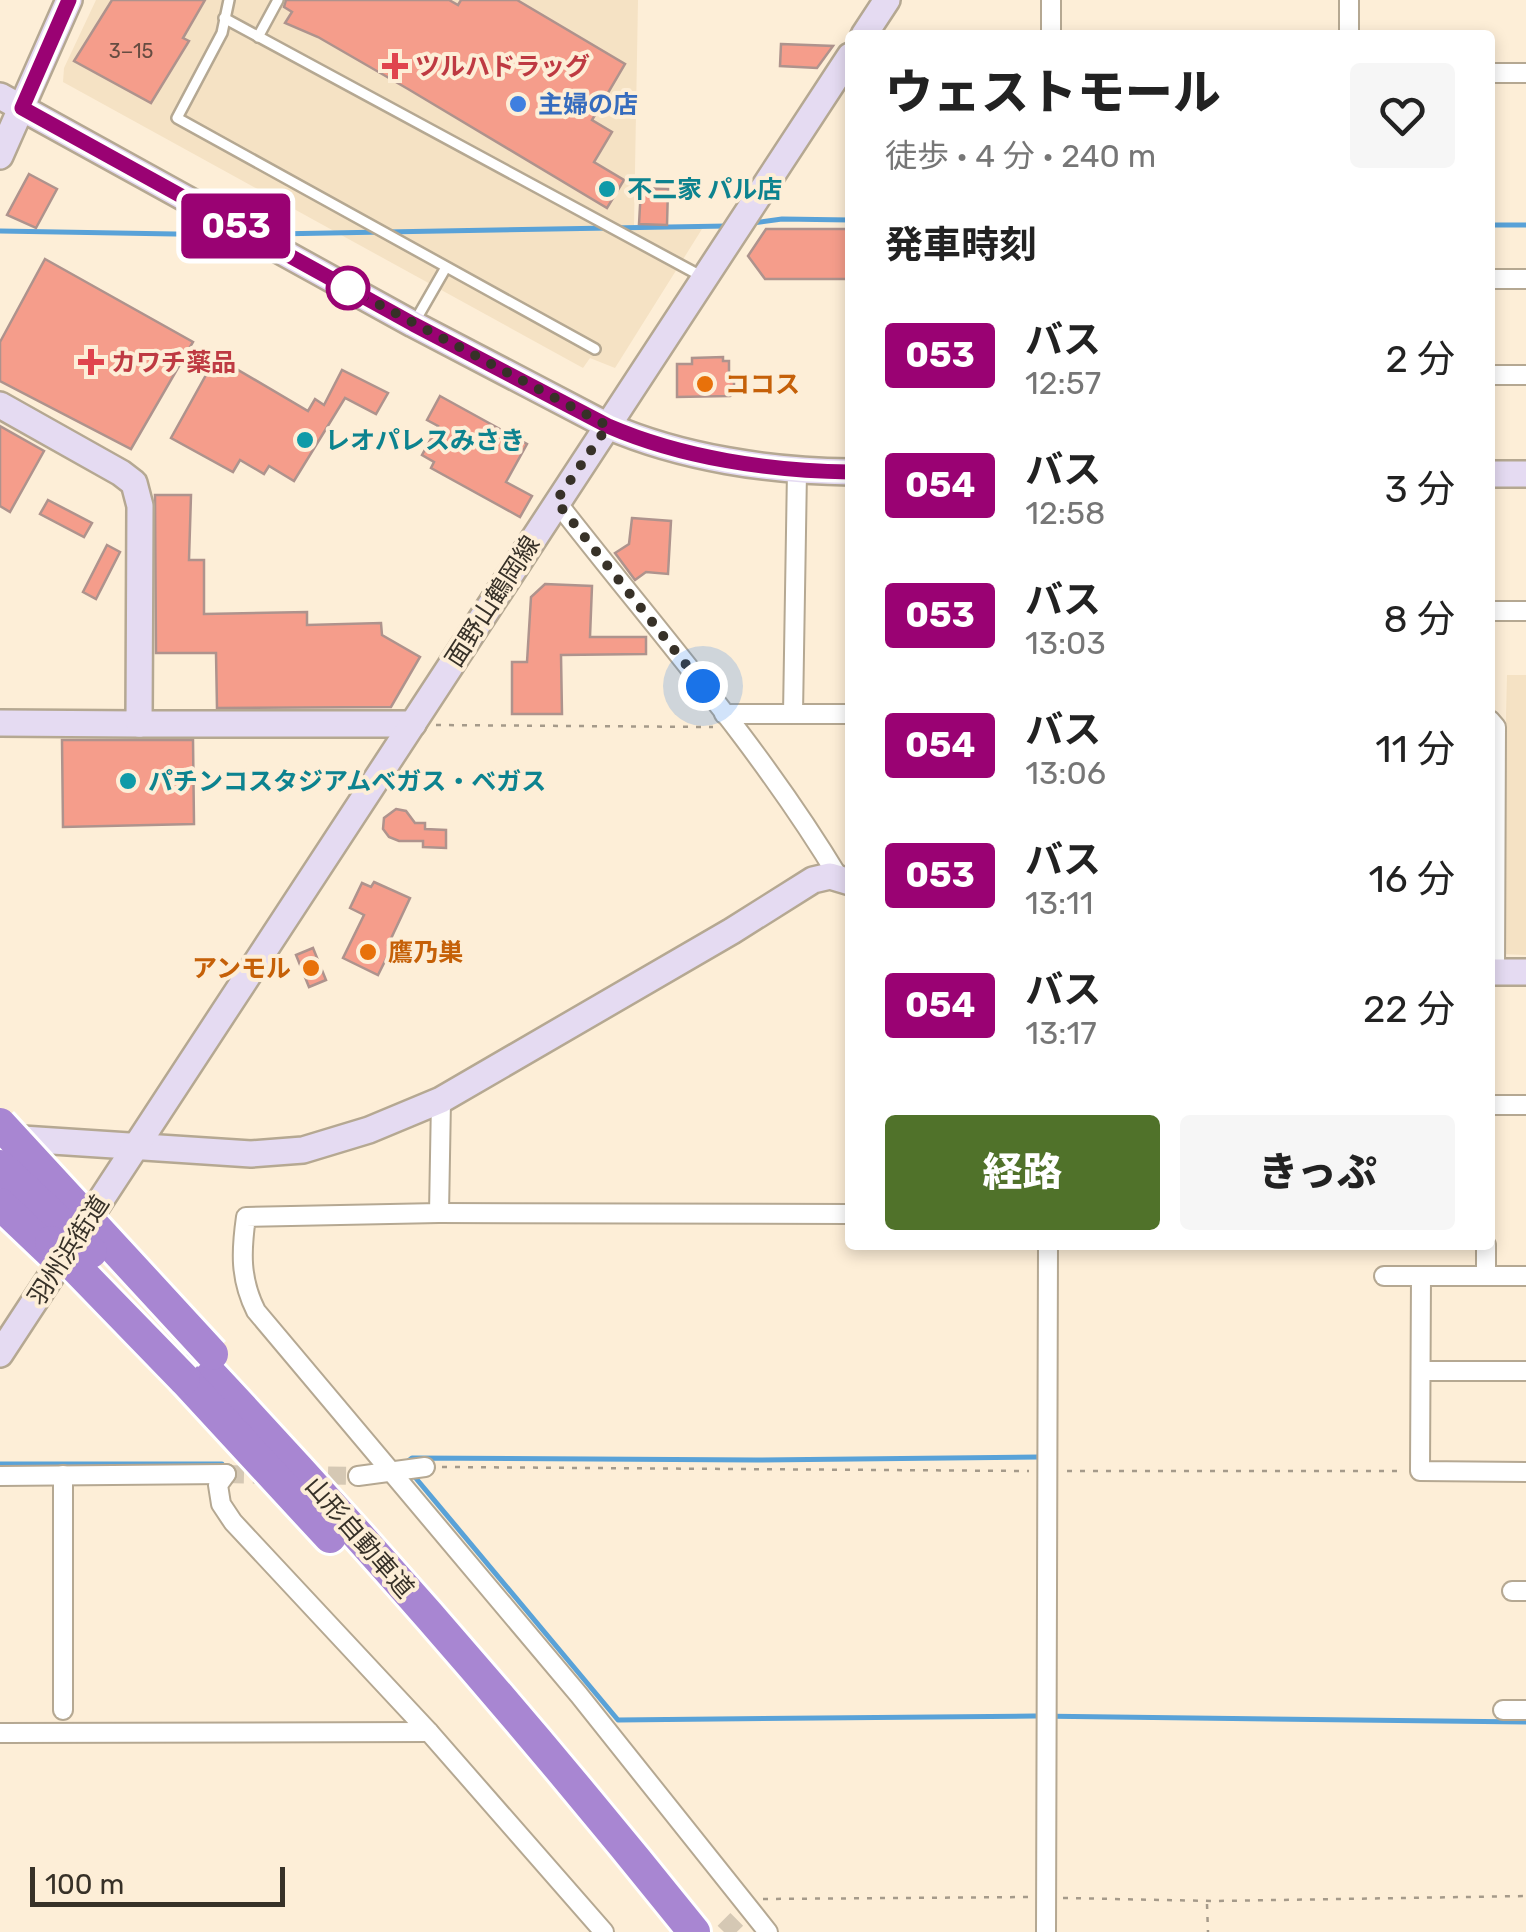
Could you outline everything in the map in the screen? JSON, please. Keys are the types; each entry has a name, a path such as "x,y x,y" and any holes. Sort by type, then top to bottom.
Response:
{"highway":[{"path":"0,1124 199,1365"},
{"name":"山形自動車道","path":"0,1166 93,1254 288,1456 462,1654 694,1932"},
{"name":"山形自動車道","path":"0,1191 121,1310 199,1365 667,1932"},
{"path":"0,1204 199,1365"}],"street":[{"path":"0,156 11,102 69,0"},
{"path":"867,30 887,0"},
{"path":"1051,0 1051,30"},
{"path":"1349,0 1349,30"},
{"name":"面野山鶴岡線","path":"136,1147 845,64"},
{"path":"1495,73 1526,73"},
{"path":"11,102 413,324 608,426 640,440 797,471 845,472"},
{"path":"1495,278 1526,278"},
{"path":"1495,374 1526,374"},
{"path":"0,405 134,483 138,493 139,724"},
{"path":"793,714 797,471"},
{"path":"1495,474 1526,474"},
{"path":"556,501 730,720 844,880"},
{"path":"1495,611 1526,611"},
{"path":"730,720 845,714"},
{"path":"0,723 413,724"},
{"path":"1495,726 1495,809"},
{"path":"0,1138 250,1154 303,1150 390,1124 441,1100 732,931 812,880 844,880"},
{"path":"1495,972 1526,972"},
{"path":"439,1213 441,1100"},
{"path":"1495,1105 1526,1105"},
{"name":"羽州浜街道","path":"0,1354 136,1147"},
{"path":"768,1932 579,1695 256,1311 245,1289 242,1266 246,1217 439,1213 845,1214"},
{"path":"1046,1932 1048,1250"},
{"path":"1486,1250 1486,1276"},
{"path":"1384,1276 1526,1276"},
{"path":"1421,1276 1420,1471 1526,1472"},
{"path":"1421,1371 1526,1371"},
{"path":"358,1476 425,1467"},
{"path":"0,1476 226,1474 218,1484 221,1504 233,1522 429,1732 604,1932"},
{"path":"63,1476 64,1710"},
{"path":"1503,1710 1526,1710"},
{"path":"0,1732 429,1732"}],"lane":[{"path":"229,0 222,33 177,118 595,349"},
{"path":"258,37 278,0"},
{"path":"224,18 705,278"},
{"path":"413,324 445,268"}],"path":[{"path":"413,724 730,720"},
{"path":"425,1467 1420,1471"},
{"path":"749,1907 761,1899 1526,1896"},
{"path":"1207,1900 1208,1932"}],"shaded area":[{"path":"96,0 638,0 634,226 702,229 615,368 590,358 583,368 63,82 64,68"},
{"path":"1507,675 1526,675 1526,955 1500,954"}],"building":[{"path":"112,0 205,0 183,38 189,41 151,103 74,61"},
{"name":"主婦の店","path":"286,0 449,0 458,5 461,0 517,0 625,64 592,120 612,132 594,162 624,180 607,208 318,37 285,23 292,12 284,7"},
{"path":"781,44 833,46 817,68 780,66"},
{"path":"29,174 57,189 36,228 7,215"},
{"path":"641,188 668,189 667,225 639,224"},
{"path":"766,229 845,229 845,279 765,279 748,256"},
{"name":"カワチ薬品","path":"45,259 193,342 131,449 0,381 0,342"},
{"path":"216,357 308,411 315,399 324,405 342,370 388,393 376,414 345,398 294,481 269,466 264,474 240,460 233,472 171,438"},
{"name":"ココス","path":"723,357 723,361 729,361 729,375 734,374 734,393 677,397 677,364 692,364 692,358"},
{"path":"440,396 527,444 506,482 532,496 520,517 431,468 434,462 422,455 438,426 427,420"},
{"path":"0,426 44,451 10,512 0,506"},
{"path":"155,495 191,495 189,560 204,560 204,614 307,612 307,625 381,623 382,635 420,657 391,707 217,708 216,653 156,653"},
{"path":"48,500 92,523 84,537 40,514"},
{"path":"632,518 671,521 668,574 646,572 635,580 615,553 629,544"},
{"path":"107,545 120,552 96,599 83,592"},
{"path":"545,584 592,586 590,637 646,637 646,654 561,655 562,714 512,714 512,662 527,662 531,597"},
{"name":"パチンコスタジアムベガス・ベガス","path":"62,740 193,740 194,824 63,827"},
{"path":"396,809 406,811 415,823 425,823 425,829 446,830 446,848 423,847 423,841 389,837 383,829 384,818"},
{"path":"374,882 410,898 378,975 343,958 364,915 350,908 362,883 371,887"},
{"name":"アンモル","path":"313,948 326,980 309,987 296,955"}],"waterway":[{"path":"753,223 782,219 845,220"},
{"path":"1495,225 1526,225"},
{"path":"274,234 727,226"},
{"path":"0,231 233,235"},
{"path":"407,1462 412,1458 1038,1457"},
{"path":"0,1464 222,1464"},
{"path":"414,1476 618,1720 1034,1716 1526,1722"}],"tunnel":[{"path":"226,1474 270,1475"},
{"path":"301,1475 358,1476"},
{"path":"724,1932 749,1907"}],"bus line":[{"name":"053","path":"69,0 22,108 413,324 608,426 640,440 709,455 797,471 845,472"}],"place":[{"name":"ツルハドラッグ","path":"395,66"},
{"name":"主婦の店","path":"518,104"},
{"name":"不二家 パル店","path":"607,189"},
{"name":"カワチ薬品","path":"91,362"},
{"name":"ココス","path":"705,384"},
{"name":"レオパレスみさき","path":"305,440"},
{"name":"パチンコスタジアムベガス・ベガス","path":"128,781"},
{"name":"鷹乃巣","path":"368,952"},
{"name":"アンモル","path":"311,968"}],"route":[{"path":"348,288 608,426 556,501 703,686"}]}
